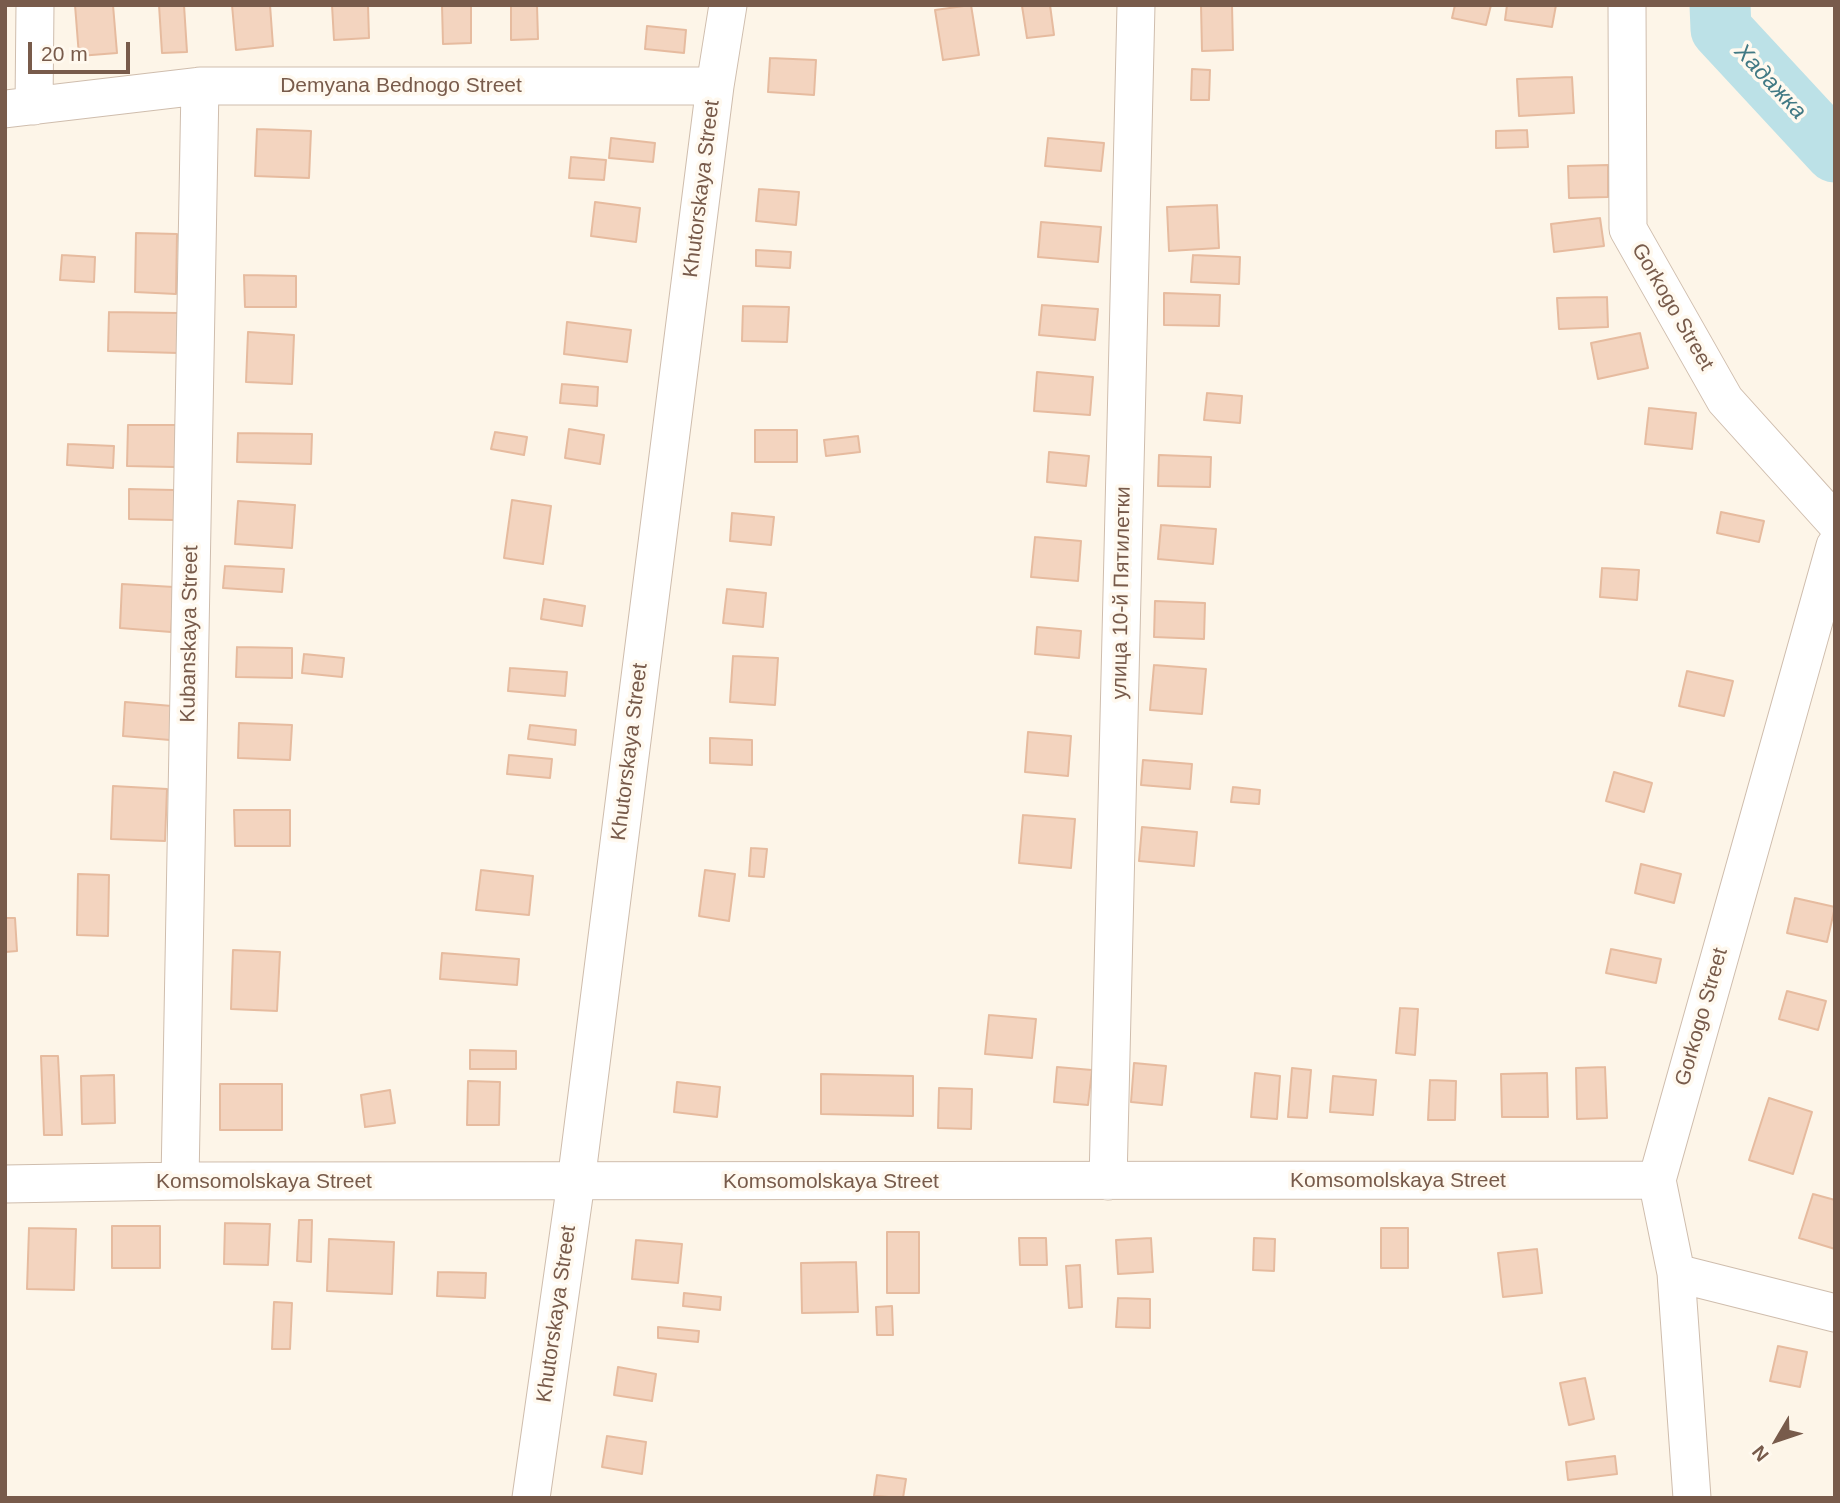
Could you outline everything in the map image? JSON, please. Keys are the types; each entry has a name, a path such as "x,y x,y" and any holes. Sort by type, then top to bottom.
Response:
{"street":[{"path":"20,108 35,5"},
{"name":"Khutorskaya Street","path":"531,1498 576,1182 715,86 728,5"},
{"name":"улица 10-й Пятилетки","path":"1108,1181 1136,5"},
{"name":"Gorkogo Street","path":"1627,5 1628,229 1725,400 1835,522"},
{"name":"Demyana Bednogo Street","path":"20,108 200,86 715,86"},
{"name":"Kubanskaya Street","path":"180,1181 200,86"},
{"name":"Gorkogo Street","path":"1692,1498 1676,1273 1657,1180 1835,546"},
{"name":"Komsomolskaya Street","path":"5,1184 180,1181 1657,1180"},
{"path":"1676,1273 1835,1314"}],"building":[{"path":"75,5 113,5 117,53 79,56"},
{"path":"159,5 184,5 187,52 162,53"},
{"path":"232,5 270,5 273,46 236,50"},
{"path":"332,5 368,5 369,38 334,40"},
{"path":"442,5 471,5 471,43 443,44"},
{"path":"511,5 537,5 538,39 511,40"},
{"path":"971,5 979,55 943,60 935,10"},
{"path":"1050,5 1054,35 1027,38 1022,6"},
{"path":"1201,5 1232,5 1233,50 1202,51"},
{"path":"1455,5 1491,5 1486,25 1452,18"},
{"path":"1507,5 1556,5 1552,27 1505,20"},
{"path":"647,26 686,30 684,53 645,49"},
{"path":"770,58 816,60 814,95 768,92"},
{"path":"1192,69 1210,70 1209,100 1191,100"},
{"path":"1572,77 1574,113 1519,116 1517,79"},
{"path":"257,129 311,131 309,178 255,176"},
{"path":"1527,130 1528,147 1496,148 1496,131"},
{"path":"611,138 655,143 653,162 609,158"},
{"path":"1048,138 1104,143 1101,171 1045,166"},
{"path":"571,157 606,160 604,180 569,178"},
{"path":"1608,165 1608,197 1569,198 1568,166"},
{"path":"759,189 799,192 796,225 756,221"},
{"path":"595,202 640,208 636,242 591,236"},
{"path":"1217,205 1219,248 1169,251 1167,207"},
{"path":"1600,218 1604,246 1554,252 1551,224"},
{"path":"1041,222 1101,227 1098,262 1038,257"},
{"path":"136,233 177,234 176,294 135,292"},
{"path":"756,250 791,252 790,268 756,266"},
{"path":"62,255 95,257 94,282 60,280"},
{"path":"1193,255 1240,257 1239,284 1191,282"},
{"path":"244,275 296,276 296,307 245,307"},
{"path":"1164,293 1220,295 1219,326 1164,325"},
{"path":"1607,297 1608,327 1559,329 1557,298"},
{"path":"1042,305 1098,309 1095,340 1039,335"},
{"path":"743,306 789,307 787,342 742,341"},
{"path":"109,312 179,313 178,353 108,351"},
{"path":"567,322 631,330 627,362 564,354"},
{"path":"248,332 294,335 292,384 246,382"},
{"path":"1640,333 1648,368 1598,379 1591,343"},
{"path":"1037,372 1093,377 1090,415 1034,411"},
{"path":"562,384 598,387 597,406 560,403"},
{"path":"1207,393 1242,396 1240,423 1204,420"},
{"path":"1649,408 1696,413 1692,449 1645,444"},
{"path":"128,425 176,425 175,467 127,466"},
{"path":"569,429 604,435 600,464 565,458"},
{"path":"755,430 797,430 797,462 755,462"},
{"path":"495,432 527,437 524,455 491,449"},
{"path":"238,433 312,434 311,464 237,462"},
{"path":"858,436 860,452 826,456 824,440"},
{"path":"68,444 114,446 113,468 67,465"},
{"path":"1049,452 1089,456 1086,486 1047,482"},
{"path":"1159,455 1211,457 1210,487 1158,486"},
{"path":"129,489 174,490 174,520 129,519"},
{"path":"512,500 551,506 543,564 504,558"},
{"path":"238,501 295,505 292,548 235,544"},
{"path":"1721,512 1764,521 1759,542 1717,533"},
{"path":"732,513 774,517 771,545 730,541"},
{"path":"1161,525 1216,529 1213,564 1158,559"},
{"path":"1035,537 1081,541 1078,581 1031,577"},
{"path":"225,566 284,569 282,592 223,588"},
{"path":"1602,568 1639,570 1637,600 1600,597"},
{"path":"122,584 174,587 171,632 120,628"},
{"path":"727,589 766,593 763,627 723,623"},
{"path":"544,599 585,606 582,626 541,619"},
{"path":"1155,601 1205,603 1204,639 1154,637"},
{"path":"1037,627 1081,631 1079,658 1035,654"},
{"path":"237,647 292,648 292,678 236,677"},
{"path":"304,654 344,658 342,677 302,673"},
{"path":"733,656 778,658 775,705 730,702"},
{"path":"1154,665 1206,669 1202,714 1150,710"},
{"path":"510,668 567,672 565,696 508,691"},
{"path":"1687,671 1733,681 1724,716 1679,706"},
{"path":"125,702 172,706 170,740 123,736"},
{"path":"239,723 292,725 290,760 238,758"},
{"path":"530,725 576,730 575,745 528,739"},
{"path":"1028,732 1071,736 1068,776 1025,772"},
{"path":"710,738 752,740 752,765 710,763"},
{"path":"509,755 552,759 550,778 507,774"},
{"path":"1143,760 1192,764 1190,789 1141,785"},
{"path":"1614,772 1652,783 1644,812 1606,801"},
{"path":"113,786 167,789 165,841 111,839"},
{"path":"1233,787 1260,790 1259,804 1231,802"},
{"path":"234,810 290,810 290,846 235,846"},
{"path":"1023,815 1075,819 1071,868 1019,863"},
{"path":"1142,827 1197,832 1194,866 1139,861"},
{"path":"751,848 767,849 764,877 749,876"},
{"path":"1641,864 1681,874 1674,903 1635,893"},
{"path":"481,870 533,876 529,915 476,910"},
{"path":"705,870 735,874 729,921 699,916"},
{"path":"78,874 109,875 108,936 77,935"},
{"path":"1795,898 1835,907 1827,942 1787,933"},
{"path":"5,918 15,918 17,951 5,952"},
{"path":"1611,949 1661,959 1656,983 1606,973"},
{"path":"233,950 280,952 277,1011 231,1009"},
{"path":"442,953 519,959 517,985 440,979"},
{"path":"1787,991 1826,1001 1818,1030 1779,1019"},
{"path":"1400,1008 1418,1009 1415,1055 1396,1053"},
{"path":"989,1015 1036,1019 1032,1058 985,1054"},
{"path":"470,1050 516,1051 516,1069 470,1069"},
{"path":"41,1056 58,1056 62,1135 44,1135"},
{"path":"1134,1063 1166,1066 1162,1105 1131,1102"},
{"path":"1057,1067 1092,1070 1088,1105 1054,1102"},
{"path":"1605,1067 1607,1118 1577,1119 1576,1068"},
{"path":"1292,1068 1311,1070 1307,1118 1288,1117"},
{"path":"1255,1073 1280,1076 1277,1119 1251,1117"},
{"path":"1547,1073 1548,1117 1502,1117 1501,1074"},
{"path":"821,1074 913,1076 913,1116 821,1114"},
{"path":"114,1075 115,1123 82,1124 81,1076"},
{"path":"1333,1076 1376,1080 1373,1115 1330,1112"},
{"path":"1430,1080 1456,1081 1455,1120 1428,1120"},
{"path":"468,1081 500,1082 499,1125 467,1125"},
{"path":"677,1082 720,1087 717,1117 674,1112"},
{"path":"220,1084 282,1084 282,1130 220,1130"},
{"path":"939,1088 972,1089 971,1129 938,1128"},
{"path":"390,1090 395,1123 365,1127 361,1095"},
{"path":"1769,1098 1812,1112 1793,1174 1749,1160"},
{"path":"1813,1194 1835,1200 1835,1249 1799,1238"},
{"path":"299,1220 312,1220 311,1262 297,1261"},
{"path":"225,1223 270,1224 268,1265 224,1264"},
{"path":"112,1226 160,1226 160,1268 112,1268"},
{"path":"29,1228 76,1229 74,1290 27,1289"},
{"path":"1381,1228 1408,1228 1408,1268 1381,1268"},
{"path":"887,1232 919,1232 919,1293 887,1293"},
{"path":"1019,1238 1046,1238 1047,1265 1020,1265"},
{"path":"1151,1238 1153,1272 1118,1274 1116,1240"},
{"path":"1254,1238 1275,1239 1274,1271 1253,1270"},
{"path":"329,1239 394,1242 392,1294 327,1291"},
{"path":"636,1240 682,1244 678,1283 632,1279"},
{"path":"1537,1249 1542,1293 1503,1297 1498,1253"},
{"path":"856,1262 858,1312 802,1313 801,1263"},
{"path":"1080,1265 1082,1307 1069,1308 1066,1266"},
{"path":"438,1272 486,1273 485,1298 437,1296"},
{"path":"684,1293 721,1297 720,1310 683,1306"},
{"path":"1118,1298 1150,1299 1150,1328 1116,1327"},
{"path":"274,1302 292,1303 290,1349 272,1349"},
{"path":"892,1306 893,1335 877,1335 876,1307"},
{"path":"658,1327 699,1331 698,1342 658,1338"},
{"path":"1778,1346 1807,1352 1800,1387 1770,1381"},
{"path":"618,1367 656,1374 652,1401 614,1395"},
{"path":"1585,1378 1594,1419 1569,1425 1560,1383"},
{"path":"607,1436 646,1442 642,1474 602,1467"},
{"path":"1615,1456 1617,1474 1568,1480 1566,1462"},
{"path":"877,1475 906,1479 903,1498 874,1496"}],"waterway":[{"name":"Хадажка","path":"1720,5 1721,29 1835,152"}]}
